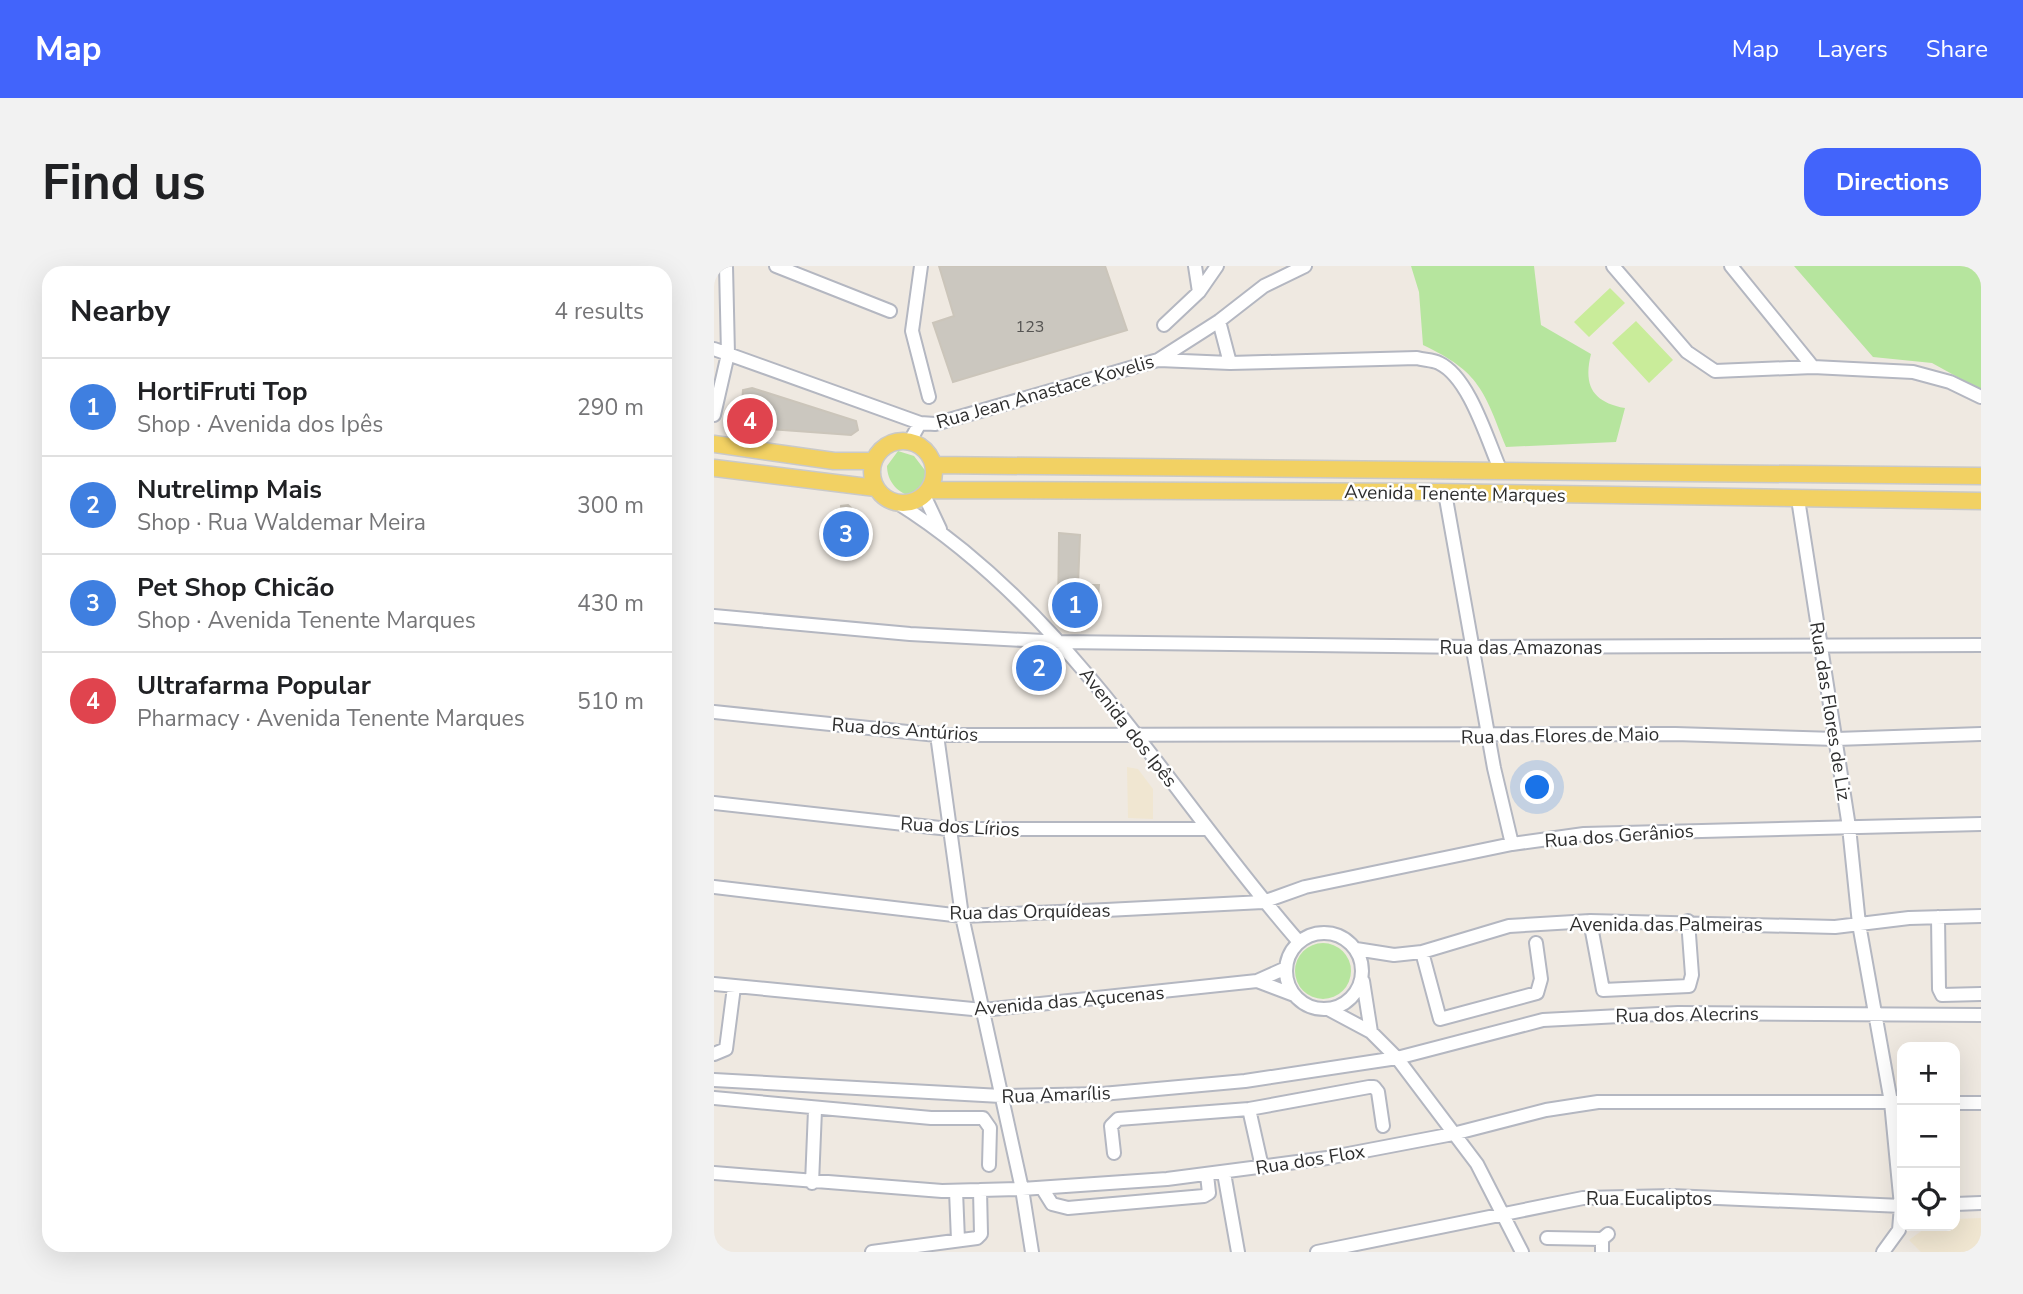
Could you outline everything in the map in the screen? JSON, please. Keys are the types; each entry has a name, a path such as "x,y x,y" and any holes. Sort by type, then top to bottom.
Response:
{"main road":[{"path":"896,502 885,497 876,488 872,470 874,461 885,447 901,441 910,441 925,450 934,465 935,473 926,492"},
{"path":"714,444 834,461 874,461"},
{"name":"Avenida Tenente Marques","path":"934,465 1981,476"},
{"path":"714,468 876,488"},
{"name":"Avenida Tenente Marques","path":"896,502 911,502 926,492 1445,493 1981,501"}],"street":[{"path":"714,415 728,354 726,266"},
{"path":"776,266 890,311"},
{"path":"921,266 912,331 929,397"},
{"path":"1195,266 1199,292"},
{"path":"1164,325 1199,292 1217,266"},
{"name":"Rua Jean Anastace Kovelis","path":"714,349 920,424 947,422 1158,360 1219,321 1264,286 1305,266"},
{"path":"1613,266 1687,352 1707,367 1726,372 1813,367 1932,375 1981,397"},
{"path":"1731,266 1813,367"},
{"path":"1219,321 1230,363"},
{"path":"1158,360 1230,363 1418,358 1437,362 1451,370 1463,385 1500,469"},
{"path":"910,441 920,424"},
{"name":"Avenida dos Ipês","path":"926,492 940,530"},
{"path":"1445,493 1489,736 1512,844"},
{"name":"Rua das Flores de Liz","path":"1798,499 1849,827 1859,923 1873,1014 1897,1102"},
{"name":"Avenida dos Ipês","path":"896,502 940,530 1061,642 1138,735 1263,902 1298,942"},
{"name":"Rua das Amazonas","path":"714,616 910,634 1061,642 1473,648 1981,645"},
{"name":"Rua dos Antúrios","path":"714,712 937,735 1138,735"},
{"name":"Rua das Flores de Maio","path":"1138,735 1675,734 1836,738 1981,734"},
{"path":"937,735 962,916 1022,1189 1032,1252"},
{"name":"Rua dos Lírios","path":"714,803 949,829 1208,829"},
{"name":"Rua dos Gerânios","path":"1263,902 1305,887 1512,844 1596,834 1981,824"},
{"name":"Rua das Orquídeas","path":"714,887 962,916 1263,902"},
{"name":"Avenida das Palmeiras","path":"1356,948 1394,955 1422,952 1509,926 1590,921 1688,921 1835,927 1938,917 1981,916"},
{"path":"1938,917 1939,989 1942,995 1981,994"},
{"path":"1590,921 1603,990 1689,986 1692,975 1688,921"},
{"path":"1371,1032 1362,978 1363,968 1356,948 1349,941 1330,933 1308,936 1298,942 1291,951 1286,968 1289,987 1294,995 1309,1006 1328,1009 1371,1032 1397,1058 1477,1164 1522,1252"},
{"path":"1422,952 1440,1019 1537,993 1541,979 1536,943"},
{"name":"Avenida das Açucenas","path":"714,984 983,1010 1257,981 1286,968"},
{"path":"1328,1009 1353,996 1362,978"},
{"name":"Avenida das Açucenas","path":"1257,981 1294,995"},
{"path":"714,1054 726,1049 734,987"},
{"name":"Rua dos Alecrins","path":"1397,1058 1543,1020 1644,1013 1981,1015"},
{"name":"Rua Amarílis","path":"714,1080 1000,1096 1102,1094 1245,1081 1397,1058"},
{"path":"1114,1153 1111,1126 1115,1120 1249,1109 1374,1087 1378,1092 1383,1126"},
{"path":"714,1098 815,1110 932,1118 983,1118 990,1128 989,1165"},
{"name":"Rua dos Flox","path":"714,1172 812,1183 956,1191 1042,1188 1224,1173 1453,1134 1545,1110 1598,1102 1897,1102"},
{"path":"1960,1103 1981,1103"},
{"name":"Rua das Flores de Liz","path":"1897,1105 1900,1168"},
{"path":"1249,1109 1262,1167"},
{"path":"812,1183 815,1110"},
{"path":"1224,1173 1238,1252"},
{"path":"1042,1188 1052,1204 1068,1208 1204,1196 1209,1193 1207,1175"},
{"path":"872,1252 977,1238 981,1234 980,1190"},
{"path":"956,1191 958,1240"},
{"name":"Rua Eucaliptos","path":"1317,1252 1583,1198 1659,1196 1897,1206"},
{"path":"1960,1204 1981,1203"},
{"name":"Rua das Flores de Liz","path":"1883,1252 1898,1231"},
{"path":"1547,1238 1604,1241"}],"shaded area":[{"path":"1127,767 1138,769 1153,789 1153,819 1128,818"},
{"path":"1981,1218 1981,1252 1921,1252 1909,1240 1921,1231 1960,1231 1960,1219"}],"green space":[{"path":"1411,266 1534,266 1541,325 1591,354 1588,375 1593,391 1605,402 1625,408 1616,442 1506,447 1478,385 1457,364 1423,345 1419,292"},
{"path":"1794,266 1981,266 1981,390 1932,363 1873,357"},
{"path":"1610,288 1625,303 1589,337 1574,322"},
{"path":"1636,321 1673,360 1649,383 1612,343"},
{"path":"898,451 914,456 927,473 925,485 914,496 898,490 889,477 887,466"},
{"path":"1323,943 1334,945 1343,951 1349,960 1349,982 1343,991 1334,997 1323,999 1312,997 1303,991 1297,982 1295,971 1297,960 1303,951 1312,945"}],"building":[{"path":"939,266 1105,266 1127,330 953,382 933,323 954,316"},
{"path":"752,388 856,421 858,430 851,435 740,427 743,390"},
{"path":"848,505 857,513 853,555 835,556 841,506"},
{"path":"1059,533 1080,535 1078,585 1099,585 1096,618 1058,618"}],"place":[{"name":"Ultrafarma Popular","path":"750,421"},
{"name":"Pet Shop Chicão","path":"846,534"},
{"name":"HortiFruti Top","path":"1075,605"},
{"name":"Nutrelimp Mais","path":"1039,668"}]}
